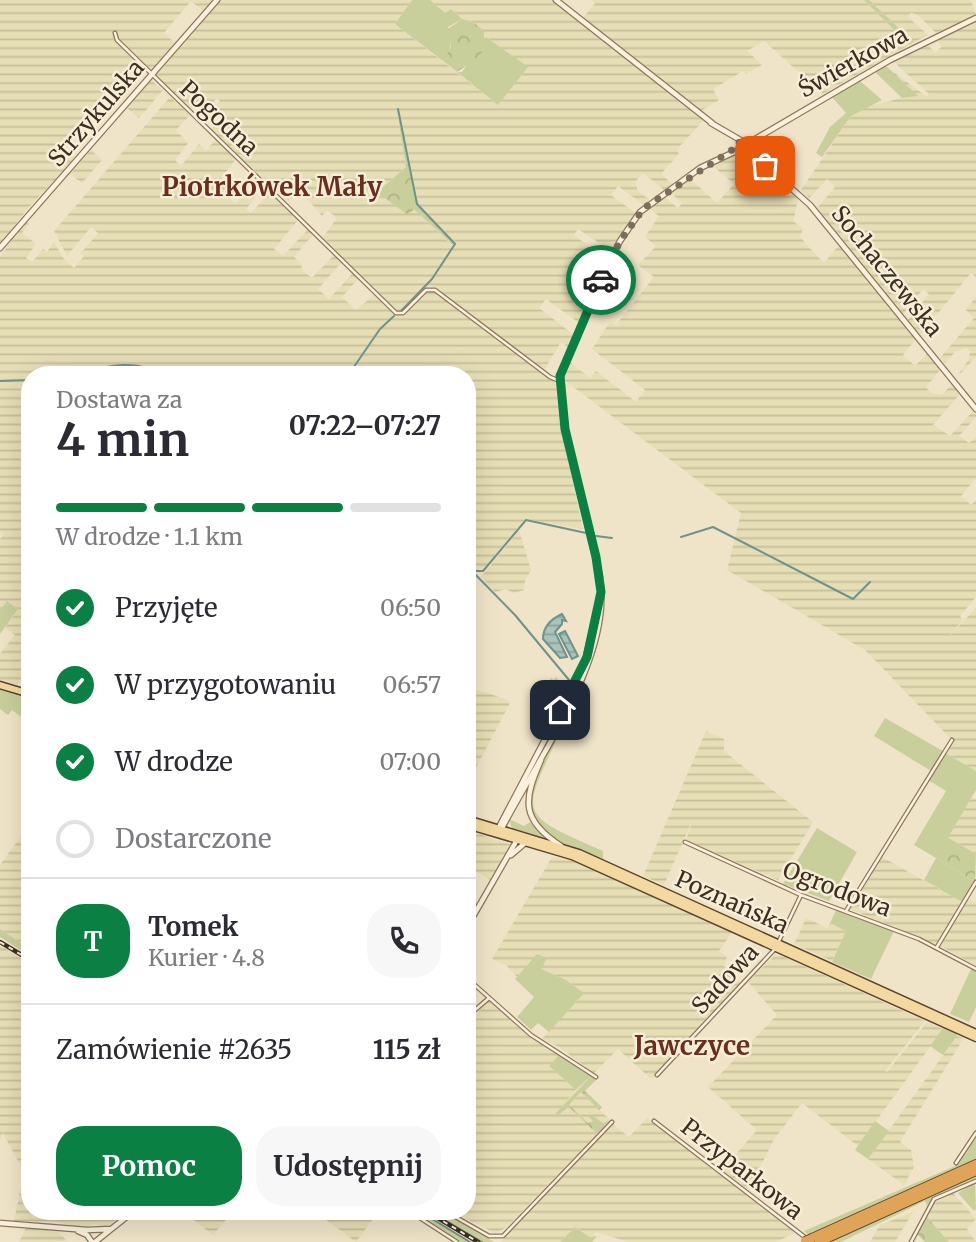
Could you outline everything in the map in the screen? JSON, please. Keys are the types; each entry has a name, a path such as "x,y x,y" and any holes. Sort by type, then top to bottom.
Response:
{"highway":[{"path":"810,1241 976,1164"},
{"path":"810,1241 976,1171"}],"main road":[{"path":"0,685 21,691"},
{"name":"Poznańska","path":"476,822 562,847 976,1035"},
{"name":"Poznańska","path":"476,826 499,830"},
{"name":"Poznańska","path":"517,835 777,945"}],"street":[{"name":"Strzykulska","path":"0,248 217,0"},
{"name":"Sochaczewska","path":"556,0 810,205 976,409"},
{"name":"Świerkowa","path":"499,830 590,662 601,621 600,577 568,442 560,381 569,350 599,284 636,217 649,204 717,159 890,60 976,18"},
{"name":"Pogodna","path":"115,33 117,40 151,76 269,187 396,313 405,311 426,290 435,290 550,377 560,381"},
{"name":"Świerkowa","path":"499,830 584,665 601,592"},
{"path":"553,734 532,782 528,808 540,832 562,847"},
{"path":"846,911 952,740"},
{"path":"476,911 517,835 506,820"},
{"name":"Ogrodowa","path":"685,842 801,895 937,947 976,969"},
{"path":"500,870 521,844 532,843"},
{"path":"937,947 976,882"},
{"name":"Sadowa","path":"657,1075 777,945 801,895"},
{"path":"476,987 531,1035 596,1077"},
{"path":"476,1009 489,998"},
{"name":"Przyparkowa","path":"654,1121 810,1241"},
{"path":"463,1220 496,1237 503,1236 612,1122"},
{"path":"956,1163 976,1133"},
{"path":"911,1242 934,1199 976,1181"},
{"path":"0,1223 75,1229 88,1232 94,1241 100,1233 122,1220"},
{"path":"423,1220 457,1242"},
{"path":"88,1232 94,1228 100,1233"}],"shaded area":[{"path":"0,0 213,0 203,11 191,1 164,33 175,43 149,75 137,64 103,102 64,148 76,158 29,207 0,244"},
{"path":"220,0 412,0 395,24 498,105 527,67 486,37 473,22 462,19 451,9 445,13 430,0 556,0 704,120 677,149 679,154 661,174 673,185 664,190 643,173 635,182 638,191 651,201 644,205 618,186 611,195 637,214 613,252 578,229 574,235 608,261 579,323 546,299 539,308 574,335 569,348 561,342 544,370 430,285 401,313 397,313 323,237 337,218 327,210 322,216 299,190 288,202 211,130 224,115 214,108 220,101 217,98 211,104 201,98 189,110 155,76","holes":["398,109 418,204 456,243 453,246 414,208 382,188 406,167"]},
{"path":"592,0 864,0 909,45 823,94 764,41 747,51 762,65 746,74 743,71 713,89 719,100 701,111 583,18 595,3"},
{"path":"869,0 971,0 976,15 936,33 918,15 911,13 908,17 928,35 914,42"},
{"path":"976,22 976,277 971,273 920,335 907,321 929,294 923,289 903,314 817,208 835,187 827,179 809,198 801,190 851,116 865,107 902,98 886,66 927,97 929,94 893,61 927,44 935,53 942,46 935,39"},
{"path":"151,80 163,90 139,118 127,108"},
{"path":"170,97 190,115 176,130 188,143 175,160 181,166 199,144 206,151 216,139 236,159 221,178 229,184 223,192 236,204 247,191 255,198 246,209 251,213 271,191 299,219 274,249 283,256 309,228 314,233 294,257 301,263 302,270 312,278 335,254 342,262 318,289 329,299 353,273 358,279 342,297 356,310 375,294 400,316 426,291 435,292 558,382 566,450 583,529 525,519 488,565 476,570 476,366 21,366 21,679 17,685 0,680 0,654 15,635 5,628 18,609 7,601 0,610 0,539 4,534 0,531 0,257 25,221 29,224 22,233 36,244 26,258 32,262 43,249 47,252 54,242 64,259 74,268 84,256 81,253 98,233 91,227 67,256 54,231"},
{"path":"91,150 102,160 82,183 70,174"},
{"path":"735,153 744,154 799,197 793,221 803,229 800,236 805,243 824,263 839,245 916,339 903,355 915,366 928,353 941,369 926,387 931,393 942,395 952,384 960,394 933,425 950,436 974,410 976,412 976,417 959,436 969,443 976,437 976,478 961,496 971,505 976,500 976,597 960,616 963,620 944,642 976,608 976,771 945,753 952,740 865,650 727,570 741,513 564,380 570,362 590,378 596,371 636,402 645,390 592,349 610,322 616,325 654,277 638,265 656,246 645,237 659,216 648,207 664,197 678,208 682,203 670,192 689,178 717,203 734,184 712,165"},
{"path":"976,297 976,357 956,378 969,359 970,351 966,348 955,352 945,363 940,358 974,318 966,310"},
{"path":"519,530 531,570 524,590 514,593 506,589 495,592 481,577"},
{"path":"476,690 506,699 510,703 476,768"},
{"path":"706,731 724,739 724,750 730,756 813,822 778,880 686,840 693,819 664,885 643,876"},
{"path":"972,797 976,799 976,854 947,837"},
{"path":"476,833 512,845 492,881 476,871"},
{"path":"21,836 21,943 0,929 0,865"},
{"path":"552,857 568,859 732,932 719,951 727,957 724,966 741,983 651,1079 618,1049 594,1073 559,1047 542,1039 584,993 566,980 541,969 538,954 517,977 506,965 492,959"},
{"path":"882,857 964,903 968,898 976,903 976,966 942,947 850,909"},
{"path":"806,918 827,928 830,923 846,931 832,961 794,944"},
{"path":"0,945 21,958 21,1166 3,1133 0,1141"},
{"path":"775,955 925,1021 885,1071 887,1072 927,1022 943,1029 858,1146 802,1103 774,1139 749,1190 722,1170 757,1130 708,1087 777,1015 748,982"},
{"path":"489,1000 536,1041 559,1055 549,1066 576,1090 556,1114 568,1105 597,1134 506,1228 495,1233 468,1220 476,1220 476,1014"},
{"path":"957,1036 963,1038 962,1041 900,1142 911,1150 914,1167 904,1185 868,1159"},
{"path":"581,1092 610,1120 603,1123 597,1118 588,1123 569,1105"},
{"path":"647,1118 796,1233 775,1242 629,1242 596,1232 591,1237 575,1227 560,1242 501,1242 613,1124 629,1137"},
{"path":"21,1187 21,1220 116,1220 107,1227 94,1224 83,1228 58,1222 14,1221"},
{"path":"953,1193 976,1219 967,1229 976,1242 949,1242 926,1216 934,1203"},
{"path":"913,1212 895,1242 870,1242 880,1225"},
{"path":"194,1220 226,1220 213,1235"},
{"path":"326,1220 372,1220 356,1242"},
{"path":"27,1226 55,1229 67,1241 19,1242"}],"green space":[{"path":"412,0 430,0 445,13 451,9 462,19 448,27 451,41 447,64 395,24"},
{"path":"864,0 869,0 914,42 909,45"},
{"path":"462,19 473,22 483,30 486,46 479,57 457,72 447,64 447,54 451,46 448,29"},
{"path":"486,37 528,67 498,105 457,72 462,72"},
{"path":"886,66 918,96 902,98 875,72"},
{"path":"859,80 882,100 851,116 822,157 816,153 830,127 846,113 831,96"},
{"path":"397,109 418,204 456,243 454,246 414,209 408,215 379,194 382,188 406,167"},
{"path":"7,601 18,609 0,634 0,610"},
{"path":"556,677 566,692 552,719 534,709 551,678 554,680"},
{"path":"0,689 21,695 21,717 12,710 8,715 0,709"},
{"path":"885,718 943,751 931,771 874,736"},
{"path":"561,730 539,780 534,796 534,808 540,818 553,828 603,851 603,859 567,845 548,834 538,823 533,810 534,782 545,754"},
{"path":"945,753 976,771 976,790 936,858 914,845 946,791 928,780"},
{"path":"509,819 524,826 530,822 544,838 512,829"},
{"path":"817,828 857,852 829,901 783,884"},
{"path":"947,837 976,854 975,882 936,858"},
{"path":"936,858 975,882 962,902 924,880"},
{"path":"836,910 894,931 871,979 832,962 846,931 830,923"},
{"path":"0,929 21,943 21,950 0,937"},
{"path":"537,954 547,958 541,969 566,980 584,993 549,1032 538,1023 531,1030 517,1017 534,997 515,979"},
{"path":"972,967 976,970 976,1007 969,1022 950,1014"},
{"path":"929,1019 946,1028 945,1030 948,1028 956,1032 957,1036 943,1055 930,1046 943,1028"},
{"path":"559,1055 591,1076 576,1090 549,1066"},
{"path":"591,1076 596,1080 585,1091 602,1107 599,1110 581,1092 569,1105 588,1123 593,1121 589,1117 592,1115 603,1123 610,1120 597,1134 568,1106 558,1116 555,1114"},
{"path":"875,1121 889,1131 868,1159 855,1150"},
{"path":"976,1135 976,1160 808,1235 804,1231 955,1166"},
{"path":"976,1176 976,1179 932,1198 927,1206 925,1201 841,1242 828,1242"},
{"path":"975,1183 976,1209 974,1211 958,1193"},
{"path":"926,1216 949,1242 925,1242 917,1234"},
{"path":"426,1220 435,1220 470,1242 461,1242"},
{"path":"445,1220 456,1220 494,1242 483,1242"},
{"path":"575,1227 590,1237 597,1236 592,1242 560,1242"}],"water":[{"path":"562,614 566,621 562,620 555,632 567,657 560,658 543,639 548,624"},
{"path":"565,631 578,656 572,659 559,634"}],"waterway":[{"path":"398,109 417,204 455,244 432,279 400,312"},
{"path":"355,366 380,329 394,316"},
{"path":"116,366 138,366"},
{"path":"0,381 21,380"},
{"path":"476,571 483,571 526,520 586,533"},
{"path":"681,537 713,527 853,599 870,582"},
{"path":"596,536 612,538"},
{"path":"476,575 515,615 569,680"},
{"path":"434,1220 470,1242"},
{"path":"444,1220 482,1242"}],"railway":[{"path":"0,942 21,955"},
{"path":"441,1220 478,1242"}],"way so far":[{"path":"601,280 620,241 644,208 700,168 732,150 736,142 742,141 749,152 765,166"}],"district":[{"name":"Piotrkówek Mały","path":"272,187"},
{"name":"Jawczyce","path":"692,1046"}],"route":[{"path":"560,710 587,657 598,618 601,592 596,557 565,429 560,376 601,280"}]}
